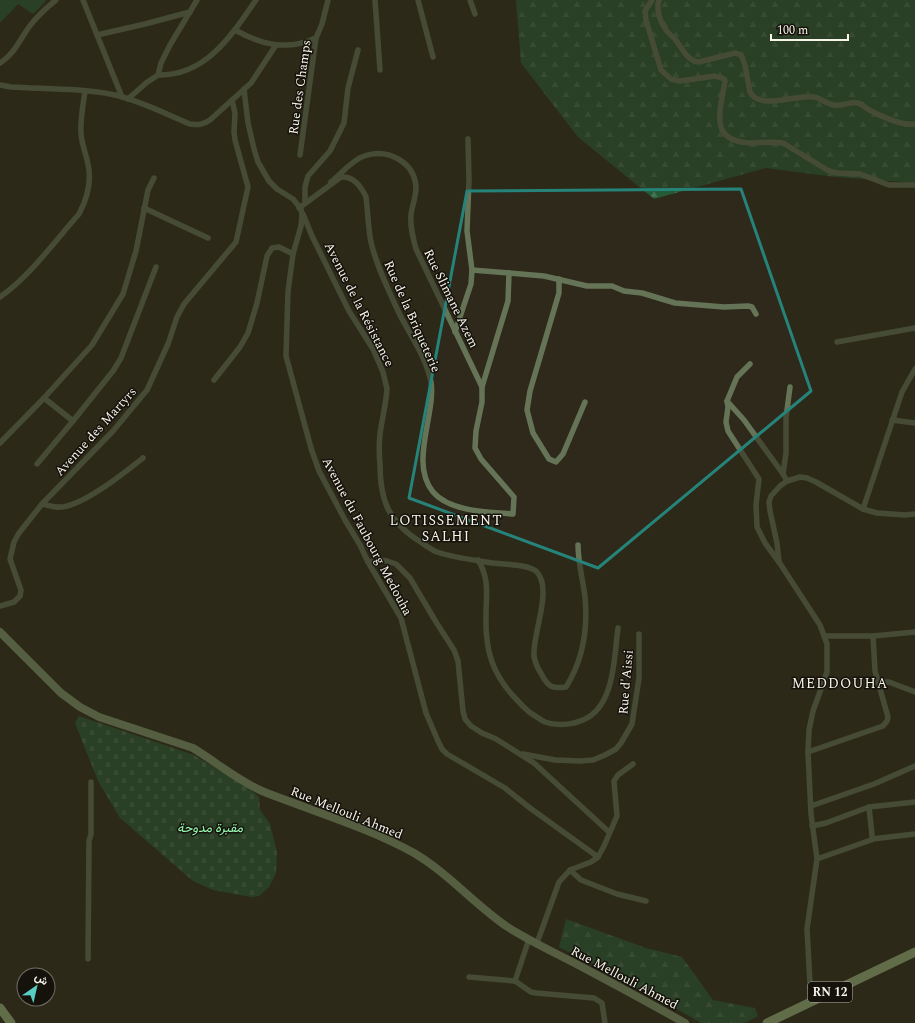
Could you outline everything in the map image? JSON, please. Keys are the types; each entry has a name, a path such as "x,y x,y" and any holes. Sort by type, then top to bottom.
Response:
{"main road":[{"name":"RN 12","path":"767,1023 915,953"},
{"path":"0,1008 11,1023"}],"street":[{"path":"0,63 8,58 14,51 38,15 56,0"},
{"path":"83,0 99,34 125,98"},
{"path":"158,75 170,45 197,0"},
{"path":"125,98 158,75 171,75 188,70 204,62 235,30 256,0"},
{"name":"Rue des Champs","path":"300,155 316,38 322,24 328,0"},
{"path":"375,0 380,70"},
{"path":"418,0 433,57"},
{"path":"470,0 475,14"},
{"path":"652,0 645,11 646,20 661,70 671,79 680,81 715,76 724,79 725,82 719,119 721,130 728,138 746,143 783,143 836,173 860,174 888,185 915,185"},
{"path":"659,0 657,10 666,30 694,62 735,53 741,55 745,65 750,92 752,96 761,101 811,96 834,105 858,103 885,117 901,122 915,124"},
{"path":"99,34 190,12"},
{"path":"235,30 263,43 276,45 293,44 316,38"},
{"path":"0,85 11,88 85,92 125,98 190,124 198,125 204,124 210,120 251,83 276,45"},
{"path":"305,204 305,187 308,176 330,151 344,123 348,88 358,50"},
{"path":"244,89 248,123 258,162 269,181 277,189 293,199 299,205 300,209"},
{"path":"0,297 16,285 79,214 84,205 89,190 90,178 89,165 81,134 85,92"},
{"name":"Avenue des Martyrs","path":"0,606 14,602 20,596 21,590 10,559 14,542 19,532 42,504 113,431 147,390 168,344 181,310 236,242 248,187 235,140 235,112 232,100"},
{"path":"455,332 471,284 472,270 467,231 469,180 468,139"},
{"name":"Rue Slimane Azem","path":"331,182 357,159 374,154 384,154 397,158 405,162 409,167 416,188 412,215 412,236 416,249 482,386 482,402 476,431 475,448 481,459 514,497 513,514"},
{"name":"Rue de la Briqueterie","path":"300,209 331,182 341,176 350,178 363,190 367,202 370,241 377,262 398,312 423,359 428,373 432,391 424,448 424,471 430,487 434,493 464,509 513,514"},
{"path":"0,443 44,398 92,345 123,294 136,251 148,190 154,178"},
{"path":"144,208 208,238"},
{"name":"Avenue du Faubourg Medouha","path":"300,209 301,226 293,254 288,291 285,342 289,371 311,448 320,471 368,562 401,618 426,713 442,749 456,760 505,788 598,857"},
{"name":"Avenue de la Résistance","path":"300,209 355,321 373,350 386,382 387,389 379,451 382,492 388,511 404,530 429,548 444,554 530,568 537,572 543,588 543,603 535,641 534,655 538,668 546,683 553,687 559,688 566,687 571,680 584,645 586,626 585,596 581,578 578,545"},
{"path":"214,380 240,347 248,333 257,303 267,256 270,251 272,248 279,246 293,254"},
{"path":"37,464 113,371 121,358 156,267"},
{"path":"472,270 544,276 587,286 612,286 624,291 642,293 675,302 707,306 748,306 752,307 756,314"},
{"path":"482,386 508,301 510,291 509,273"},
{"path":"559,279 559,293 530,391 527,410 533,433 549,459 556,462 563,454 585,402"},
{"path":"837,342 915,328"},
{"path":"750,364 737,377 727,401 728,407 726,422 728,431 759,478 756,505 757,528 765,543 820,625 827,644 827,672 813,711 809,730 808,752 812,826 817,859 807,929 811,1002"},
{"path":"863,509 902,392 915,370"},
{"path":"783,474 786,453 786,418 790,388"},
{"path":"44,398 73,421"},
{"path":"727,401 744,420 787,481"},
{"path":"892,420 915,423"},
{"path":"42,504 53,507 67,506 83,499 122,475 143,458"},
{"path":"779,562 769,502 771,496 787,481 800,477 807,478 863,509 877,513 905,515 915,514"},
{"path":"368,562 380,560 396,564 410,578 454,650 458,661 463,711 466,719 477,730 496,739 534,763 609,832"},
{"path":"478,560 486,575 485,637 492,665 507,689 529,712 544,721 559,724 579,722 596,713 604,702 608,691 618,628"},
{"name":"Rue Mellouli Ahmed","path":"0,632 62,693 80,707 100,717 193,748 244,781 262,790 396,844 415,854 434,867 482,908 507,926 685,1023"},
{"path":"824,636 873,636 915,632"},
{"name":"Rue d'Aissi","path":"520,754 555,760 580,761 593,760 616,749 632,724 639,678 639,634"},
{"path":"808,752 883,726 887,721 888,717 877,682 873,660 873,636"},
{"path":"877,682 889,682 915,692"},
{"path":"537,943 559,882 570,870 591,862 598,857 617,816 614,781 618,775 633,764"},
{"path":"811,806 874,784 915,766"},
{"path":"88,959 91,782"},
{"path":"812,826 826,823 870,807 915,802"},
{"path":"870,807 872,839"},
{"path":"817,859 872,839 915,834"},
{"path":"570,870 581,880 617,894 646,901"},
{"path":"515,981 529,939"},
{"path":"468,977 515,981 531,992 536,993 594,998 602,1003 605,1023"}],"highlighted area":[{"path":"741,189 811,391 598,568 409,498 467,191"}],"green space":[{"path":"0,0 46,1 33,14 18,4 0,23"},
{"path":"516,0 915,0 915,183 836,177 766,168 654,199 578,137 521,63"},
{"name":"مقبرة مدوحة","path":"79,716 194,755 250,789 259,797 260,810 270,824 277,852 276,873 269,887 259,896 252,897 213,890 193,881 120,818 98,781 75,723"},
{"path":"566,919 646,948 682,957 713,1000 755,1008 758,1016 745,1023 701,1023 559,947"}],"district":[{"name":"LOTISSEMENT SALHI","path":"446,528"},
{"name":"MEDDOUHA","path":"840,683"}]}
